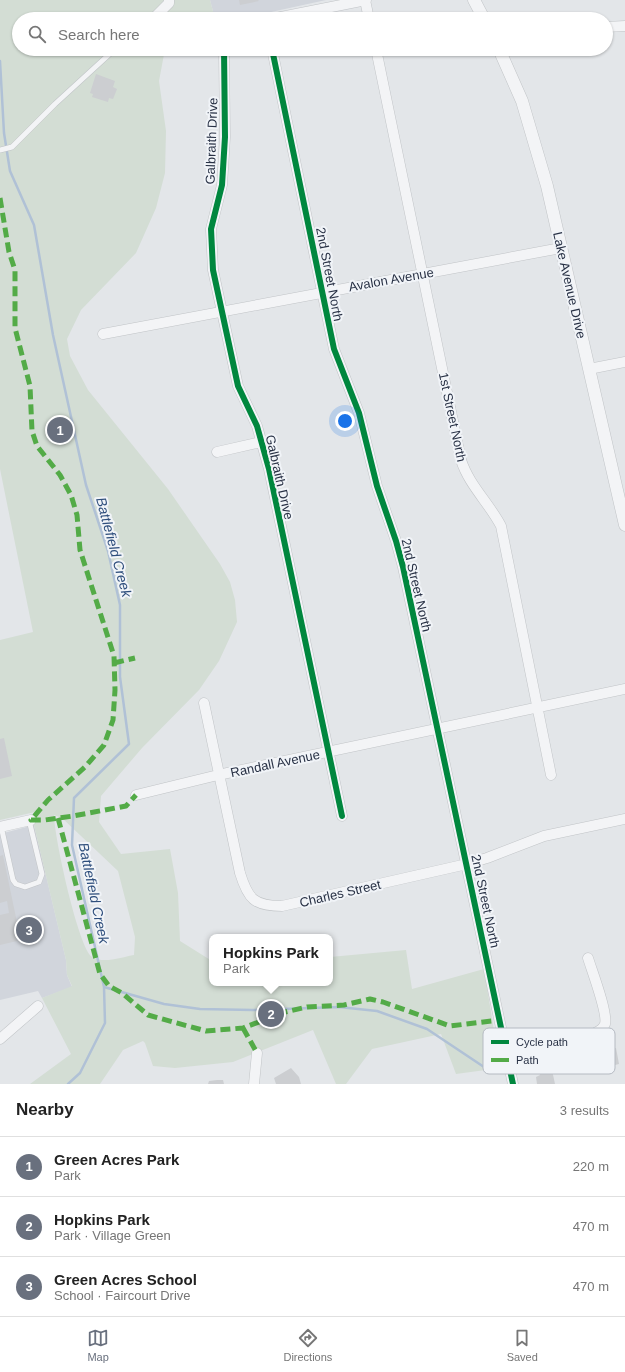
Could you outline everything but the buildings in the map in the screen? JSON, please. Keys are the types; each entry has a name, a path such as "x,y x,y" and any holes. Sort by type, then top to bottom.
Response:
{"street":[{"path":"160,12 169,3 169,0"},
{"path":"306,12 365,0 368,12"},
{"path":"474,0 480,12"},
{"path":"613,26 625,26"},
{"name":"Galbraith Drive","path":"224,56 225,136 222,185 211,229 214,270 238,386 257,426 269,469 342,816"},
{"name":"2nd Street North","path":"273,56 334,349 359,413 384,510 396,541 501,1028"},
{"name":"1st Street North","path":"377,56 462,460 466,475 492,508 501,526 539,707 551,775"},
{"name":"Lake Avenue Drive","path":"502,56 522,101 548,186 625,526"},
{"name":"Avalon Avenue","path":"103,334 322,291 561,248"},
{"path":"589,369 625,362"},
{"name":"Galbraith Drive","path":"217,452 261,442"},
{"name":"Randall Avenue","path":"136,795 218,775 625,688"},
{"name":"Charles Street","path":"204,703 218,775 245,890 251,899 260,904 282,906 467,864 544,836 625,819"},
{"path":"0,826 30,820"},
{"path":"588,958 604,1013 605,1024 603,1028"},
{"path":"0,1039 38,1006"},
{"path":"254,1084 257,1053"},
{"name":"2nd Street North","path":"511,1074 513,1084"}],"lane":[{"path":"1,150 12,147 55,104 107,56"},
{"path":"0,826 13,880 16,884 25,887 39,882 42,874 30,820"}],"shaded area":[{"path":"0,0 210,0 213,12 12,12 12,56 164,56 159,81 166,131 165,173 156,208 136,253 81,310 67,339 70,356 88,390 168,489 220,564 230,582 235,600 237,622 219,661 199,690 142,748 101,796 99,822 121,854 170,849 178,893 180,941 209,959 209,986 333,986 333,957 406,950 412,989 484,969 494,1028 483,1028 483,1070 456,1074 441,1034 372,1049 346,1084 336,1084 313,1030 233,1062 175,1068 153,1066 143,1041 123,1050 100,1084 30,1084 71,1054 42,998 72,986 67,975 66,960 32,817 35,812 0,820 0,640 33,632 0,469","holes":["54,815 62,818 118,871 135,937 134,955 107,960 97,959 92,957 86,949 80,934 62,867"]},
{"path":"210,0 326,0 271,12 213,12"},
{"path":"34,825 66,960 67,975 72,987 42,998 38,991 0,1000 0,834"}],"waterway":[{"name":"Battlefield Creek","path":"0,61 4,133 10,171 34,225 53,335 86,485 108,551 120,605 120,677 129,744 74,798 72,845 104,987 105,1023 80,1073 68,1084"},
{"path":"104,987 164,1004 200,1009 253,1010 339,1007 377,1011 427,1029 483,1066"}],"marked path":[{"path":"0,198 9,252 15,270 15,328 30,386 32,431 37,446 60,475 71,495 77,515 80,550 114,656 115,690 113,720 104,745 85,767 48,800 31,820 45,820 73,816 126,806 136,795"},
{"path":"114,663 135,658"},
{"path":"58,818 100,974 109,986 122,993 148,1015 206,1031 243,1028 285,1012 307,1007 344,1005 370,999 383,1002 450,1026 500,1020"},
{"path":"243,1028 257,1053"}],"cycle path":[{"path":"224,56 225,137 222,185 211,229 213,270 238,386 257,426 269,469 342,816"},
{"path":"273,56 334,349 359,413 377,486 396,541 403,567 501,1028"},
{"path":"511,1074 513,1084"}],"place":[{"name":"Green Acres Park","path":"60,430"},
{"name":"Green Acres School","path":"29,930"},
{"name":"Hopkins Park","path":"271,1014"}]}
